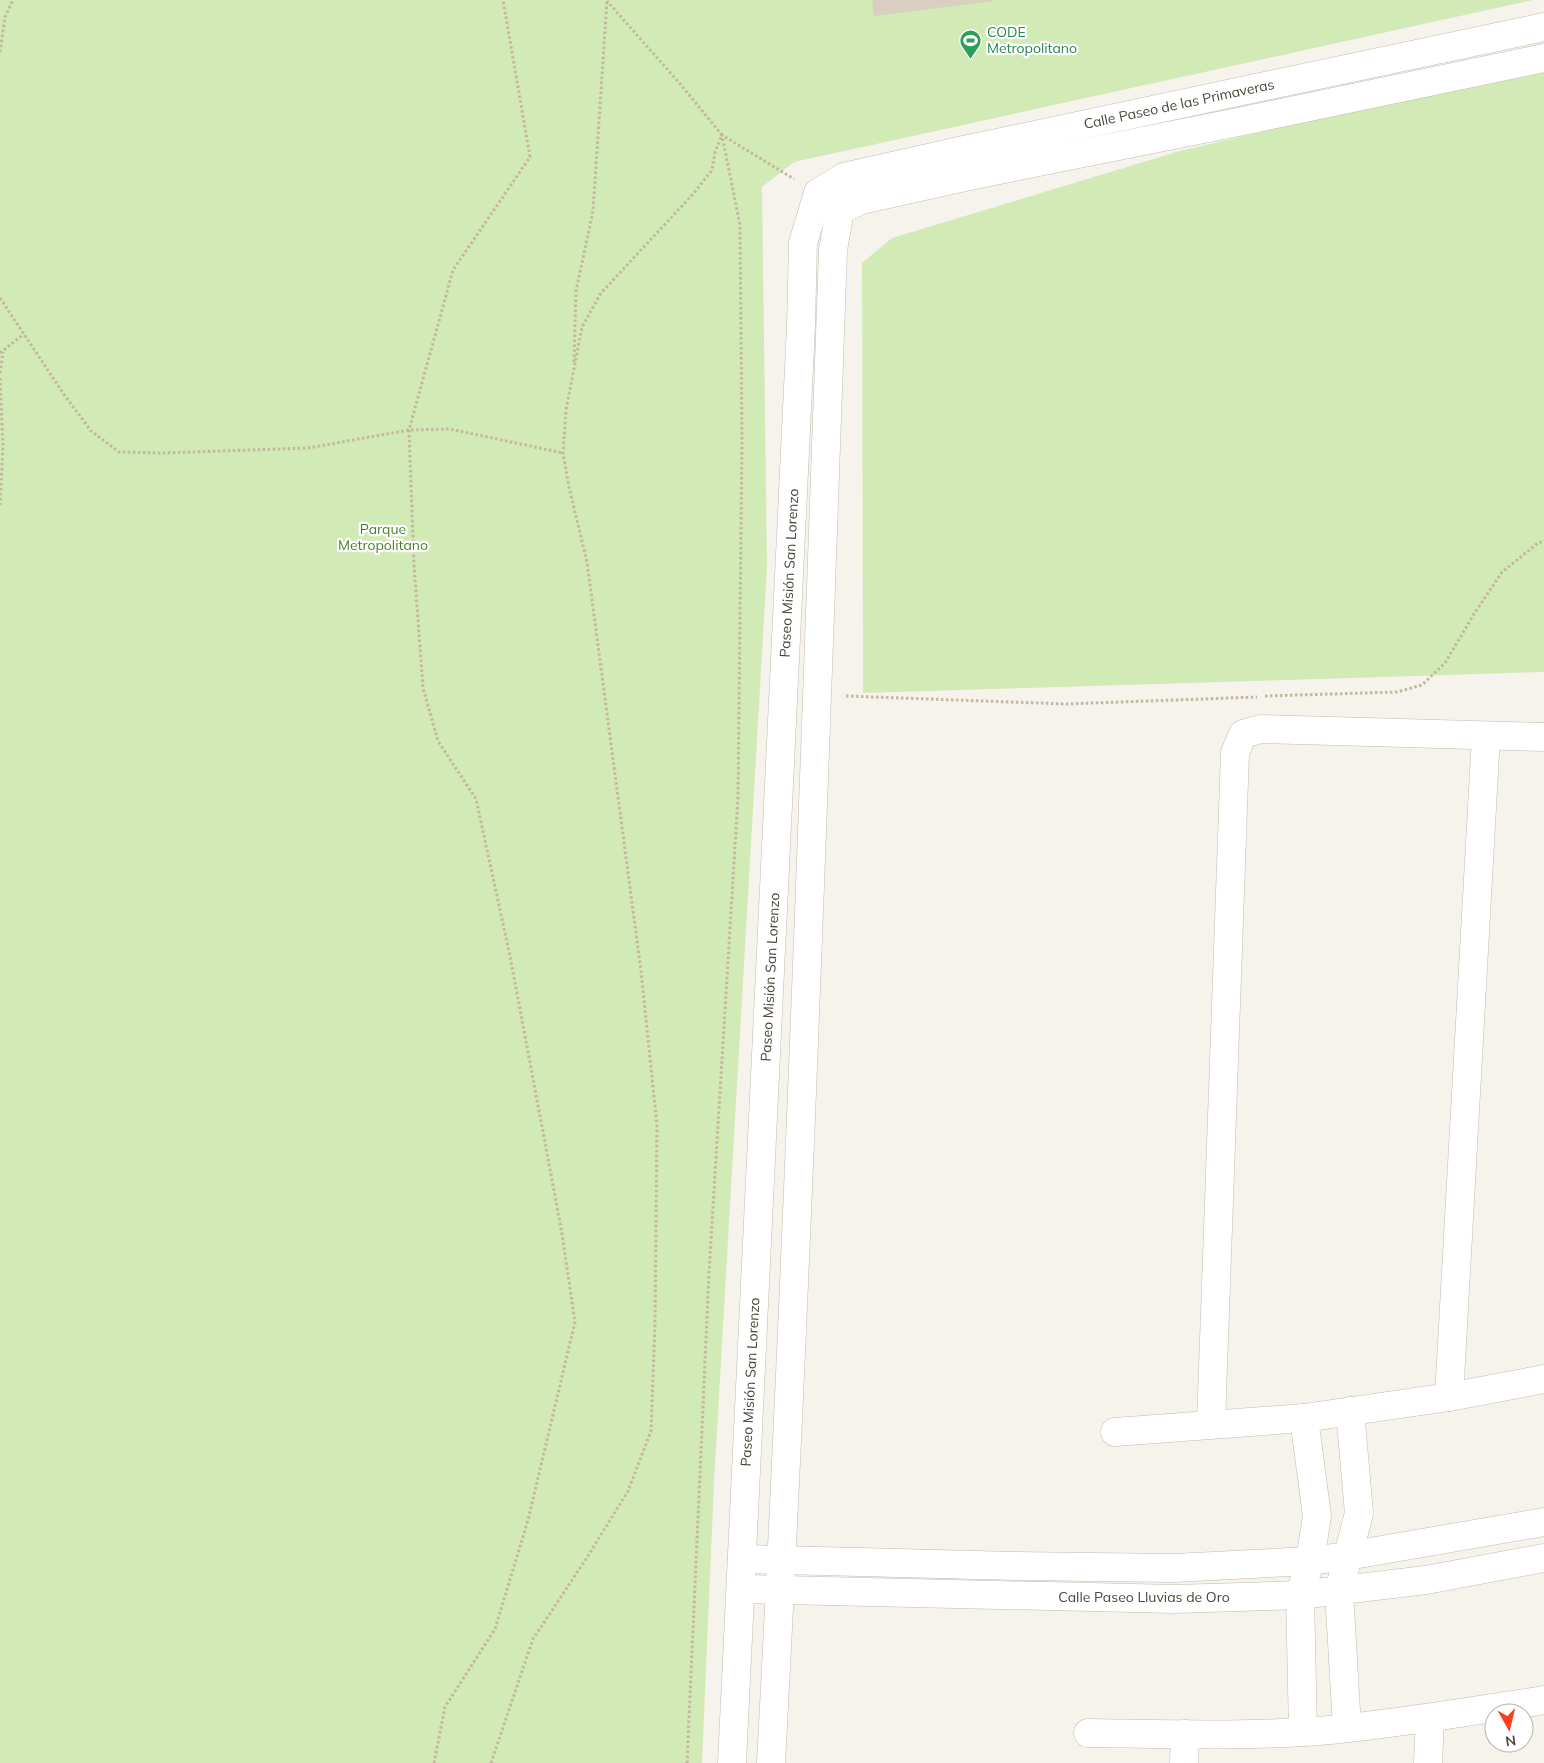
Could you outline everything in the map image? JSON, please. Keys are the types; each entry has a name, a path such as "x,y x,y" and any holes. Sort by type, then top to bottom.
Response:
{"street":[{"name":"Calle Paseo de las Primaveras","path":"818,193 844,177 863,172 1544,27"},
{"name":"Calle Paseo de las Primaveras","path":"840,210 861,200 969,176 1544,58"},
{"path":"772,1763 783,1561 818,695 833,250 840,210 818,193"},
{"name":"Paseo Misión San Lorenzo","path":"732,1763 801,326 803,243 818,193"},
{"path":"1211,1424 1235,753 1243,734 1262,729 1544,737"},
{"path":"1450,1397 1486,736"},
{"path":"1115,1432 1304,1418 1450,1397 1544,1379"},
{"path":"1346,1728 1339,1591 1359,1513 1350,1411"},
{"path":"1303,1731 1300,1595 1310,1561 1317,1516 1304,1418"},
{"name":"Calle Paseo Lluvias de Oro","path":"742,1559 1174,1568 1310,1561 1544,1522"},
{"name":"Calle Paseo Lluvias de Oro","path":"741,1589 1175,1599 1300,1595 1426,1580 1544,1558"},
{"path":"1088,1733 1185,1734 1346,1728 1430,1718 1544,1700"},
{"path":"1428,1763 1430,1718"},
{"path":"1184,1763 1185,1734"}],"path":[{"path":"0,52 6,17 13,0"},
{"path":"434,1763 445,1707 495,1629 528,1520 575,1322 561,1228 512,965 476,799 438,741 423,688 414,565 409,430 453,270 530,156 504,0"},
{"path":"607,1 681,85 722,136 818,193"},
{"path":"573,374 576,291 593,211 607,1"},
{"path":"491,1763 533,1640 628,1491 651,1431 655,1324 657,1125 641,971 587,562 569,487 564,453 566,410 582,327 601,292 694,193 712,170 722,136"},
{"path":"687,1763 709,1273 738,797 742,441 740,225 722,136"},
{"path":"0,298 63,393 91,431 119,452 163,453 308,448 409,430 450,429 564,453"},
{"path":"0,373 1,352 24,334"},
{"path":"0,378 3,446 0,505"},
{"path":"818,695 1066,704 1397,692 1422,685 1445,663 1502,572 1538,543 1544,541"}],"green space":[{"name":"Parque Metropolitano","path":"0,0 1533,0 794,162 762,187 767,567 714,1482 702,1763 0,1763"},
{"path":"1544,71 1544,672 863,693 862,263 892,238 1180,151 1376,105"}],"building":[{"path":"872,0 993,0 993,1 874,16"}],"place":[{"name":"CODE Metropolitano","path":"971,59"}]}
